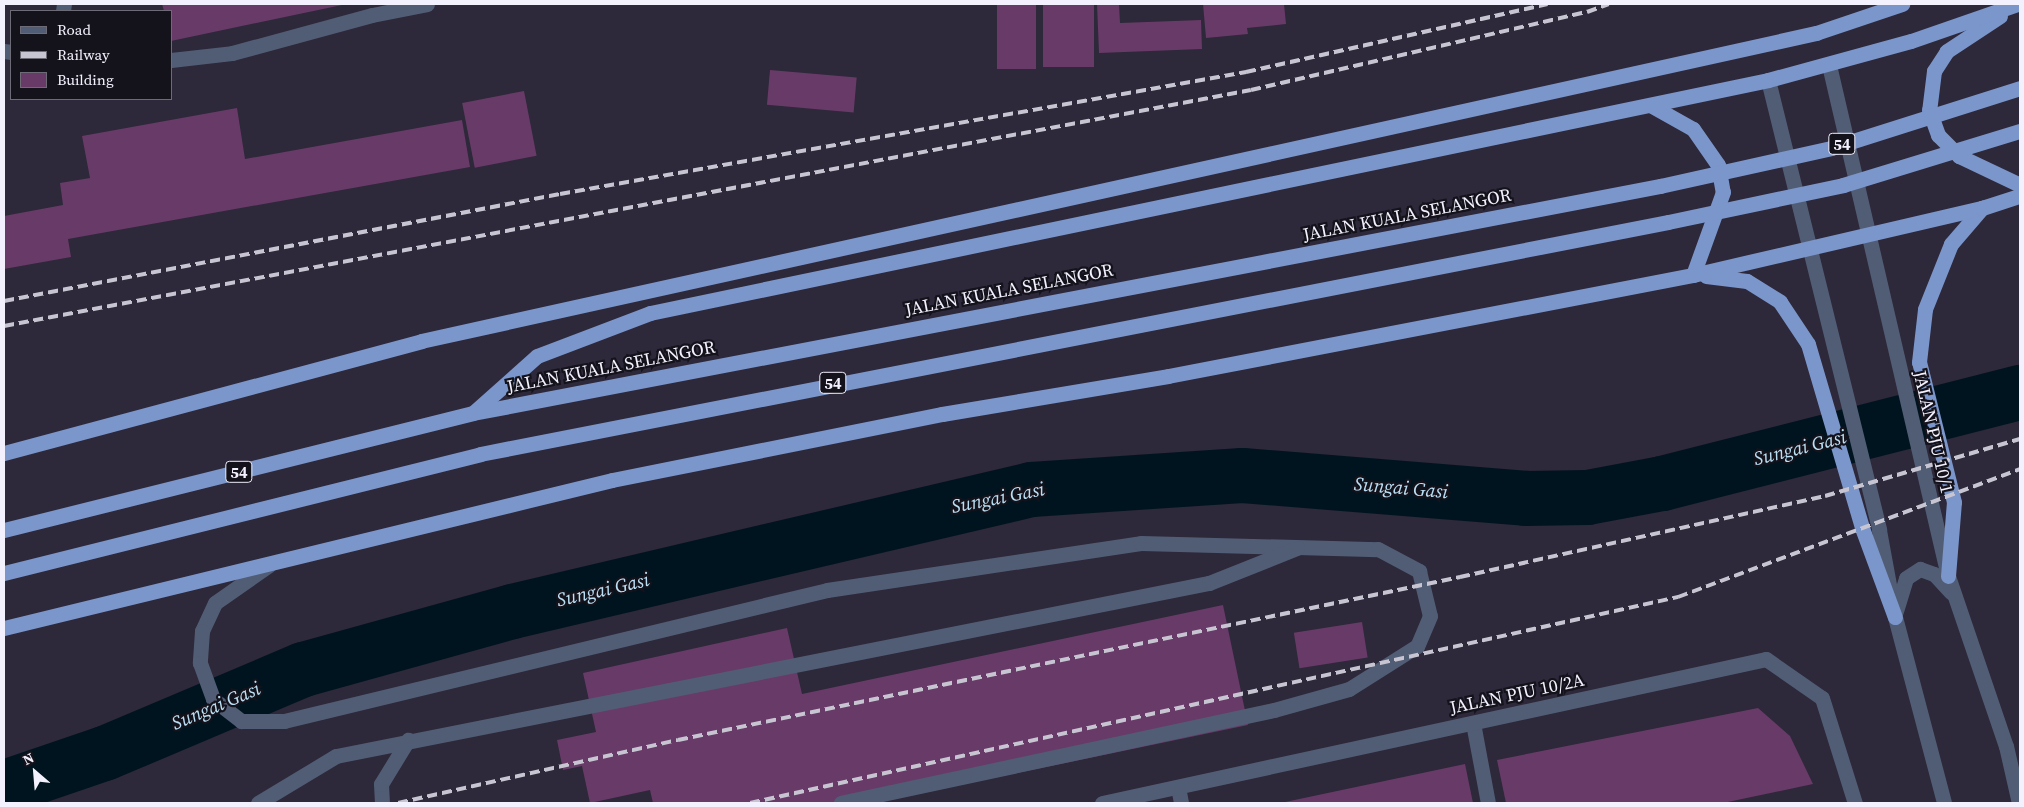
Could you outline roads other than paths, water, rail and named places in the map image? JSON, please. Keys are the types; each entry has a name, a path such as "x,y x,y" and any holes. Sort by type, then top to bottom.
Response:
{"highway":[{"path":"4,453 421,341 1806,35 1902,4"},
{"path":"473,413 537,356 650,313 1652,106 1768,80 1829,65 1911,41 2018,4"},
{"path":"2018,4 1947,51 1934,71 1929,110 1938,135 1959,156 2020,185"},
{"name":"JALAN KUALA SELANGOR","path":"4,530 473,413 1660,186 1832,148 2020,88"},
{"path":"1652,106 1694,130 1718,165 1723,192 1693,275"},
{"name":"54","path":"4,573 480,454 1668,222 1842,185 2020,131"},
{"path":"4,628 612,480 942,414 1168,376 1693,275 1982,208 2020,196"},
{"path":"1948,576 1954,502 1919,362 1925,309 1951,244 1982,208"},
{"path":"1693,275 1747,281 1780,302 1808,344 1862,528 1895,618"}],"street":[{"path":"172,60 232,53 375,9 427,4"},
{"name":"JALAN PJU 10/1","path":"1829,65 1867,235 1948,576 2006,746 2019,803"},
{"path":"1768,80 1879,530 1895,618 1944,803"},
{"path":"270,564 215,603 202,631 200,663 213,699 241,721 284,721 827,590 1141,543 1305,545 1378,549 1420,571 1430,616 1417,646 1349,689 1274,710 841,803"},
{"path":"258,803 336,756 408,740 1209,583 1305,545"},
{"path":"1895,618 1906,578 1920,569 1934,574 1954,595"},
{"name":"JALAN PJU 10/2A","path":"1102,803 1766,659 1822,698 1853,803"},
{"path":"1473,723 1488,803"},
{"path":"382,803 381,784 408,740"},
{"path":"1178,787 1181,803"}],"waterway":[{"name":"Sungai Gasi","path":"4,787 104,753 303,669 512,611 1031,489 1242,475 1525,498 1587,497 1662,483 2020,392"}],"railway":[{"path":"4,301 560,194 1246,72 1547,4"},
{"path":"4,326 1251,90 1587,12 1609,4"},
{"path":"398,803 678,740 1460,577 1825,496 2020,439"},
{"path":"750,803 1678,597 2020,469"}]}
